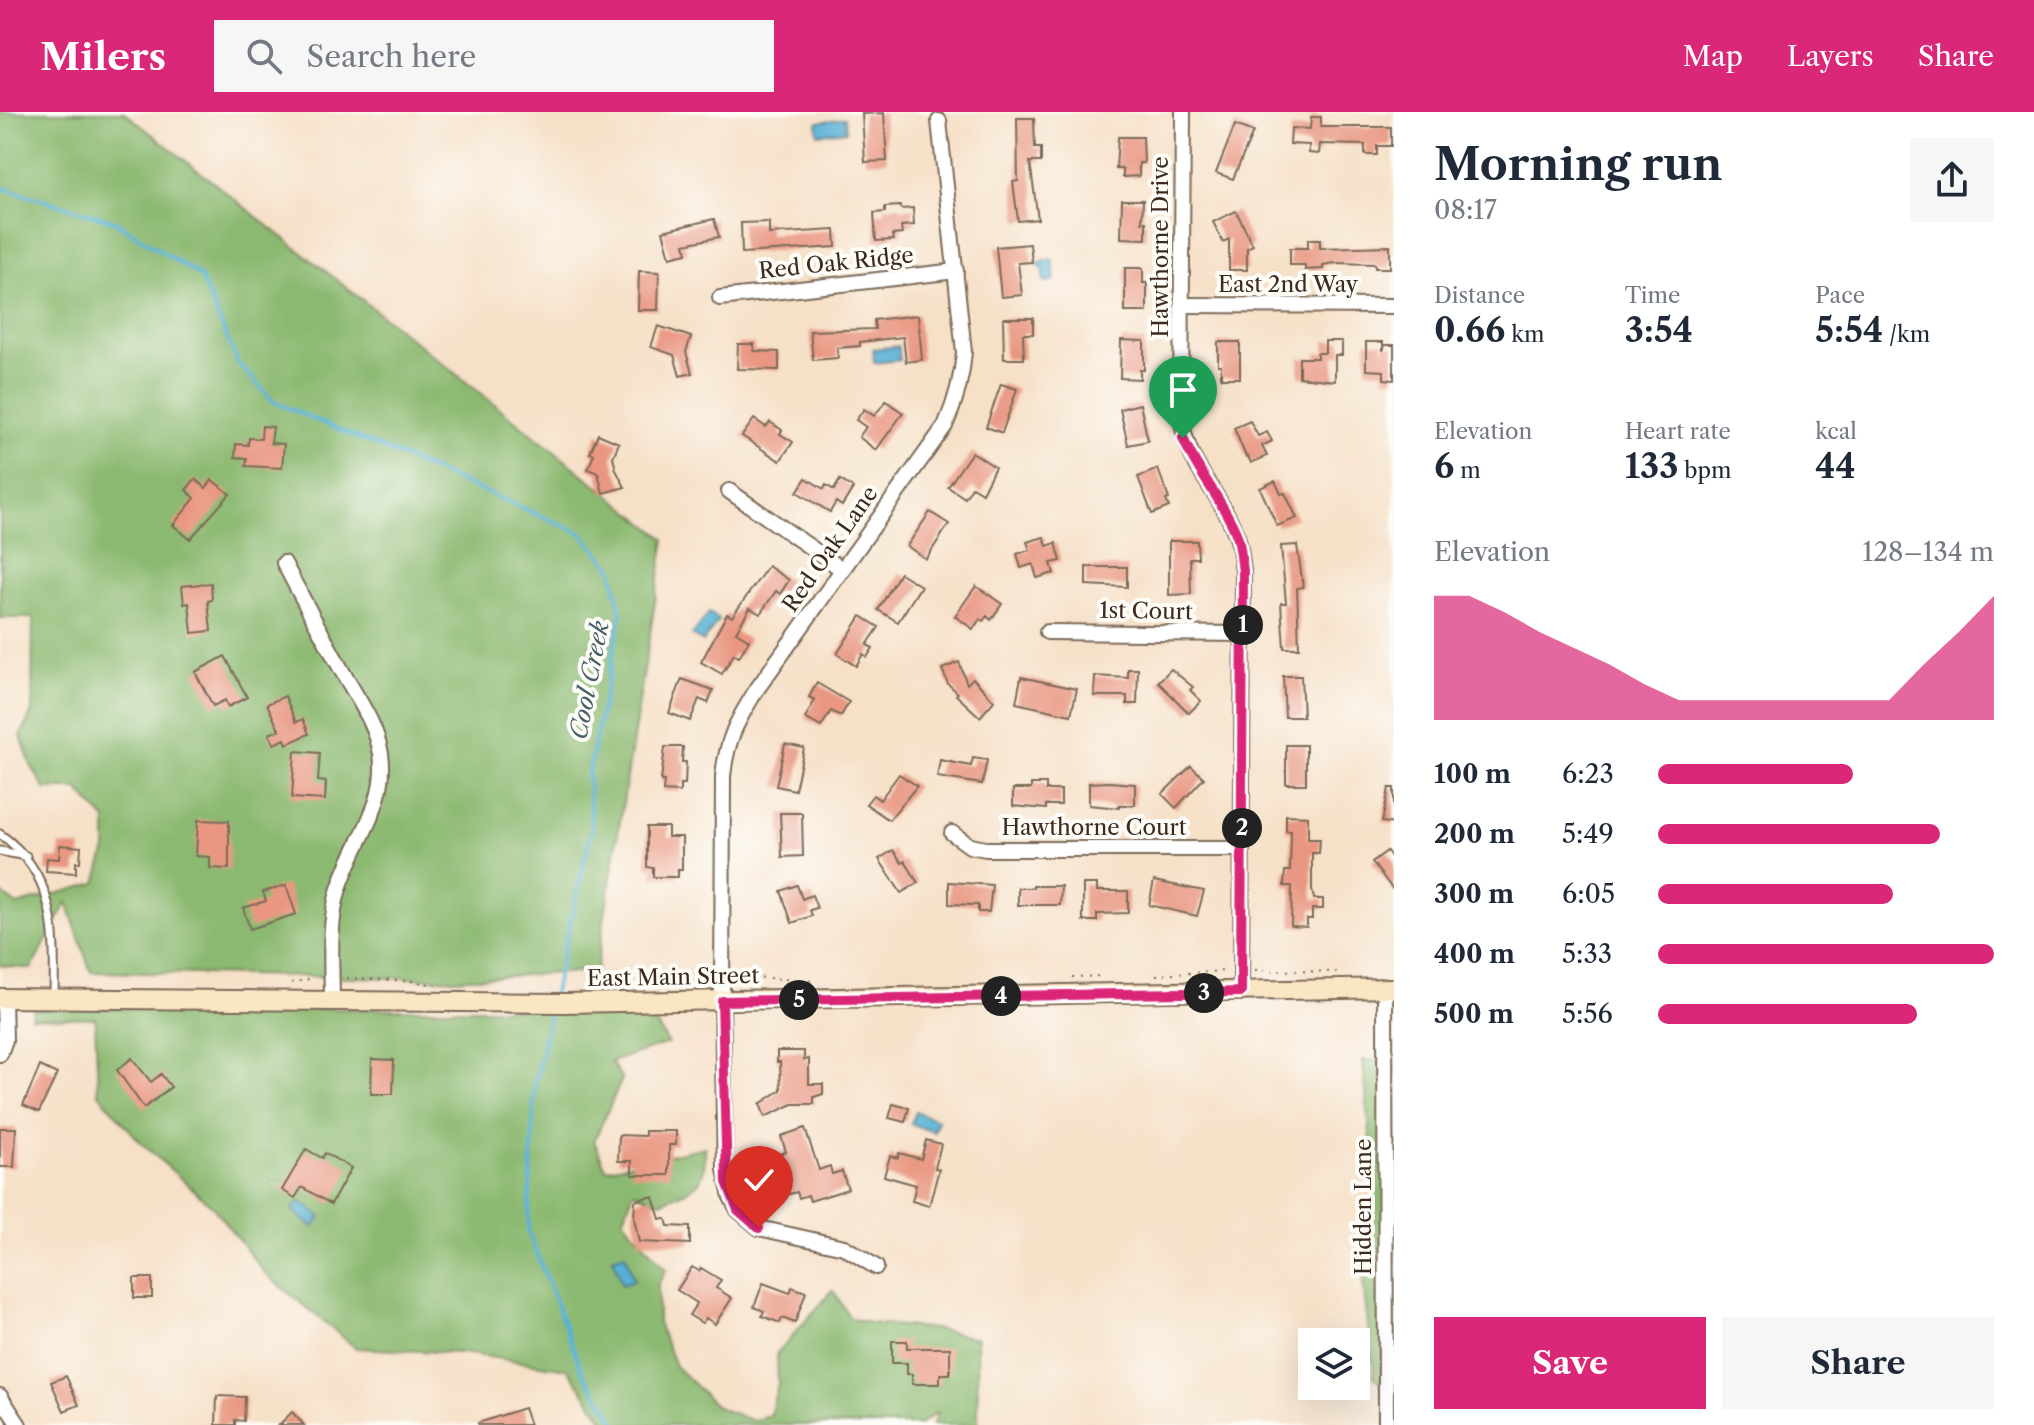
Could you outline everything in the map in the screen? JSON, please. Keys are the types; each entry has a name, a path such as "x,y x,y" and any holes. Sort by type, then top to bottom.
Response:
{"main road":[{"name":"East Main Street","path":"2,998 552,1003 1389,988"}],"street":[{"name":"Hawthorne Drive","path":"1183,112 1183,438 1192,460 1224,507 1238,537 1243,571 1241,992"},
{"name":"Red Oak Lane","path":"876,1267 844,1247 759,1228 738,1210 731,1197 725,1169 723,776 732,730 757,689 945,426 955,405 962,379 964,352 939,121"},
{"name":"Red Oak Ridge","path":"720,298 956,271"},
{"name":"East 2nd Way","path":"1182,305 1394,306"},
{"path":"729,491 843,570"},
{"path":"284,563 366,712 381,757 379,787 372,818 345,869 333,916 332,1002"},
{"name":"1st Court","path":"1047,632 1243,634"},
{"name":"Hawthorne Court","path":"952,833 970,846 986,849 1242,849"},
{"name":"Hidden Lane","path":"1382,1422 1389,988"},
{"path":"0,1054 5,1040 2,998"},
{"path":"0,1396 19,1425"}],"lane":[{"path":"0,834 26,856 39,875 50,907 54,998"},
{"path":"0,851 26,856"}],"path":[{"path":"1251,970 1338,972"},
{"path":"1152,976 1224,971"},
{"path":"737,976 821,982"},
{"path":"1066,977 1109,976"}],"green space":[{"path":"0,112 124,112 665,539 596,971 453,979 91,972 67,903 31,969 0,965 0,892 17,905 96,883 106,849 106,820 77,789 45,789 31,765 21,736 32,711 33,618 0,618"},
{"path":"33,1009 647,1009 668,1043 611,1062 622,1079 594,1141 606,1169 705,1147 701,1179 691,1189 661,1202 634,1191 623,1220 666,1270 658,1284 658,1323 675,1366 717,1407 753,1421 770,1416 778,1384 777,1353 833,1290 850,1318 869,1323 936,1329 977,1338 978,1425 933,1425 937,1412 919,1425 607,1425 568,1369 462,1353 356,1348 266,1274 211,1205 142,1144 98,1093 95,1018 31,1017"},
{"path":"1363,1060 1394,1062 1394,1394 1374,1377 1363,1283 1374,1177"}],"water":[{"path":"845,118 846,131 818,134 817,122"},
{"path":"1052,259 1055,277 1052,282 1046,282 1043,279 1044,269 1039,262"},
{"path":"898,346 900,360 874,363 873,349"},
{"path":"709,613 719,620 703,642 692,635"},
{"path":"915,1112 938,1120 934,1132 911,1124"},
{"path":"300,1201 321,1217 313,1227 292,1210"},
{"path":"625,1254 634,1281 622,1285 613,1258"}],"building":[{"path":"884,113 887,161 865,162 862,114"},
{"path":"1311,117 1321,117 1321,127 1391,127 1391,146 1377,146 1377,155 1365,155 1365,145 1320,144 1319,154 1309,153 1309,145 1290,144 1291,128 1310,129"},
{"path":"1017,118 1034,118 1035,148 1041,148 1041,162 1030,162 1038,219 1018,221 1013,182 1018,181"},
{"path":"1235,125 1253,132 1233,179 1216,173"},
{"path":"1118,137 1143,137 1144,163 1139,163 1139,176 1123,177 1123,169 1116,169"},
{"path":"1122,200 1143,200 1142,222 1146,222 1146,239 1121,238"},
{"path":"900,206 901,209 913,208 914,225 901,226 902,234 892,235 893,240 876,241 874,213 885,212 885,207"},
{"path":"1236,211 1253,245 1247,248 1247,270 1229,270 1229,239 1223,242 1213,222"},
{"path":"714,219 719,237 685,244 687,253 670,257 663,231"},
{"path":"769,222 769,234 835,230 836,247 742,253 741,223"},
{"path":"1308,239 1320,239 1320,248 1390,246 1390,268 1375,268 1375,264 1334,263 1323,265 1323,269 1305,270 1305,265 1290,265 1290,248 1308,248"},
{"path":"1030,244 1032,262 1018,263 1022,295 1001,297 996,247"},
{"path":"1125,268 1143,268 1143,283 1147,283 1147,312 1125,312"},
{"path":"639,271 659,272 658,310 638,310"},
{"path":"918,315 922,360 906,362 903,337 860,342 860,346 837,348 838,358 813,360 810,331 875,329 874,320"},
{"path":"1003,318 1033,318 1033,334 1023,334 1024,359 1004,359"},
{"path":"658,326 691,337 686,352 692,373 680,376 674,355 651,347"},
{"path":"1121,340 1144,341 1144,370 1140,370 1140,379 1120,378"},
{"path":"1325,341 1342,341 1342,355 1335,355 1335,381 1299,377 1299,358 1317,358 1317,353 1325,353"},
{"path":"1218,342 1240,342 1240,378 1221,378"},
{"path":"1366,342 1383,342 1383,351 1385,345 1394,345 1394,380 1384,379 1384,371 1366,370"},
{"path":"738,344 754,344 754,351 779,352 779,370 737,369"},
{"path":"1001,384 1017,389 1002,433 986,427"},
{"path":"886,401 903,413 876,450 859,437 866,427 856,420 864,409 874,416"},
{"path":"1140,404 1148,441 1128,445 1120,409"},
{"path":"754,419 766,427 770,422 782,430 780,434 793,442 780,461 742,436"},
{"path":"1250,421 1258,436 1267,432 1272,441 1262,446 1267,456 1251,463 1234,428"},
{"path":"262,426 273,427 271,443 284,444 282,468 246,466 247,458 235,457 236,444 248,445 249,438 261,439"},
{"path":"598,434 619,443 613,457 625,487 603,493 598,473 588,469 594,454 590,453"},
{"path":"972,452 995,467 982,493 972,487 965,498 948,487"},
{"path":"1158,469 1169,507 1152,514 1138,477"},
{"path":"806,478 824,489 826,485 834,490 840,480 853,488 842,506 836,502 830,512 797,492"},
{"path":"195,479 206,488 212,480 230,494 190,539 173,525 195,498 186,490"},
{"path":"1275,481 1281,494 1285,493 1297,518 1277,526 1260,488"},
{"path":"930,512 949,524 926,559 907,546"},
{"path":"1044,537 1047,546 1056,543 1061,561 1051,563 1054,573 1037,578 1033,564 1021,568 1017,554 1030,550 1027,542"},
{"path":"1169,541 1197,541 1198,558 1190,558 1191,594 1169,595"},
{"path":"1297,545 1303,587 1297,588 1299,648 1284,648 1281,603 1286,603 1281,546"},
{"path":"768,566 789,580 780,594 776,591 760,614 750,608 736,632 749,640 739,657 734,654 722,674 701,662 727,614 732,617"},
{"path":"1086,567 1127,567 1127,587 1086,585"},
{"path":"900,573 921,586 898,622 878,610"},
{"path":"211,583 212,600 208,601 211,631 192,633 189,603 184,604 182,586"},
{"path":"976,586 1002,604 991,620 987,616 983,621 980,619 973,629 955,616"},
{"path":"861,616 879,627 867,645 873,648 867,657 863,654 856,666 837,654"},
{"path":"225,656 247,697 228,707 225,700 213,706 195,672"},
{"path":"959,662 967,684 973,678 994,701 980,717 956,695 958,693 948,684 942,669"},
{"path":"1128,669 1138,669 1137,704 1127,704 1127,696 1094,696 1095,676 1128,678"},
{"path":"1171,669 1193,687 1190,690 1201,701 1189,713 1158,682"},
{"path":"1283,676 1301,676 1303,717 1285,717"},
{"path":"1021,677 1077,689 1071,715 1016,703"},
{"path":"682,679 713,690 708,703 699,699 690,721 669,713"},
{"path":"817,683 849,702 841,716 831,711 821,727 805,718 815,700 809,697"},
{"path":"285,696 296,722 303,719 309,734 287,744 285,739 274,744 269,734 279,730 267,704"},
{"path":"785,744 804,748 795,790 776,786"},
{"path":"1286,745 1306,745 1306,784 1286,784"},
{"path":"665,747 683,747 685,784 680,784 680,792 663,791 664,781 661,781"},
{"path":"295,751 320,753 318,781 326,782 325,800 292,798"},
{"path":"973,758 987,760 982,784 937,777 940,760 971,766"},
{"path":"1191,766 1204,778 1176,808 1162,794"},
{"path":"899,774 917,786 889,820 866,804 873,795 880,800"},
{"path":"1089,783 1135,784 1135,805 1119,805 1119,808 1089,805"},
{"path":"1031,784 1046,784 1046,790 1061,790 1061,805 1046,805 1046,809 1013,806 1013,789 1031,789"},
{"path":"1389,788 1394,788 1394,824 1382,822"},
{"path":"780,813 802,813 803,856 782,857"},
{"path":"1286,815 1308,816 1308,839 1320,839 1319,853 1312,853 1312,890 1314,899 1323,899 1323,909 1312,909 1312,919 1307,919 1307,927 1291,926 1292,886 1284,886 1285,871 1290,871 1291,831 1286,831"},
{"path":"198,820 229,821 229,869 210,868 210,857 196,856"},
{"path":"647,827 668,827 668,837 682,837 682,870 678,870 678,877 653,877 653,868 647,867"},
{"path":"60,845 81,847 76,873 46,871 47,858 59,859"},
{"path":"893,850 902,863 905,861 918,883 901,893 879,859"},
{"path":"1387,851 1394,861 1394,891 1372,862"},
{"path":"1154,881 1204,891 1197,916 1149,905"},
{"path":"949,882 992,885 989,912 978,912 978,905 949,904"},
{"path":"1083,884 1097,884 1097,891 1128,891 1128,913 1097,914 1097,921 1083,921"},
{"path":"286,885 296,914 250,929 243,908 266,901 263,892"},
{"path":"797,885 802,899 812,895 817,908 810,910 812,916 792,923 781,891"},
{"path":"1061,886 1060,905 1018,905 1018,888"},
{"path":"777,1051 804,1051 804,1060 809,1059 809,1084 823,1084 823,1094 814,1097 814,1104 793,1104 765,1117 760,1104 781,1090"},
{"path":"132,1058 151,1082 161,1074 171,1087 144,1108 117,1070"},
{"path":"372,1059 394,1060 393,1094 371,1094"},
{"path":"40,1066 57,1074 39,1112 23,1105"},
{"path":"893,1104 909,1108 905,1122 889,1118"},
{"path":"0,1128 16,1128 14,1167 0,1167"},
{"path":"805,1128 819,1170 830,1166 832,1174 842,1171 848,1189 810,1201 808,1195 799,1198 797,1192 786,1195 773,1156 786,1152 781,1136"},
{"path":"645,1131 676,1131 676,1145 669,1145 669,1175 632,1175 632,1161 618,1161 619,1135 645,1136"},
{"path":"926,1140 941,1144 935,1168 939,1169 929,1206 912,1201 916,1185 884,1176 890,1156 898,1158 899,1153 921,1159"},
{"path":"306,1149 322,1158 325,1153 351,1168 331,1204 302,1187 295,1198 282,1190"},
{"path":"653,1197 660,1219 666,1219 668,1226 690,1227 690,1244 639,1242 634,1218 635,1201"},
{"path":"692,1267 699,1271 701,1268 721,1280 716,1288 732,1298 715,1324 706,1318 702,1323 689,1315 697,1303 677,1290"},
{"path":"134,1278 152,1278 152,1298 134,1298"},
{"path":"763,1283 790,1293 792,1287 806,1292 795,1323 782,1318 780,1323 762,1316 764,1311 754,1307"},
{"path":"892,1341 907,1341 907,1348 950,1348 950,1374 940,1374 940,1384 912,1384 912,1374 907,1374 907,1363 892,1363"},
{"path":"66,1376 79,1405 64,1411 51,1382"},
{"path":"217,1396 245,1397 244,1421 235,1420 235,1425 216,1425"},
{"path":"524,1408 530,1425 478,1423"},
{"path":"292,1412 304,1425 279,1425"}],"waterway":[{"name":"Cool Creek","path":"0,187 114,221 200,276 238,363 274,402 581,533 612,568 621,616 588,775 592,829 553,996"},
{"name":"Cool Creek","path":"551,1008 535,1084 528,1231 583,1373 618,1425"}],"route":[{"path":"759,1228 738,1210 727,1182 722,1001 1241,992 1243,571 1238,537 1224,507 1192,460 1183,438"}]}
